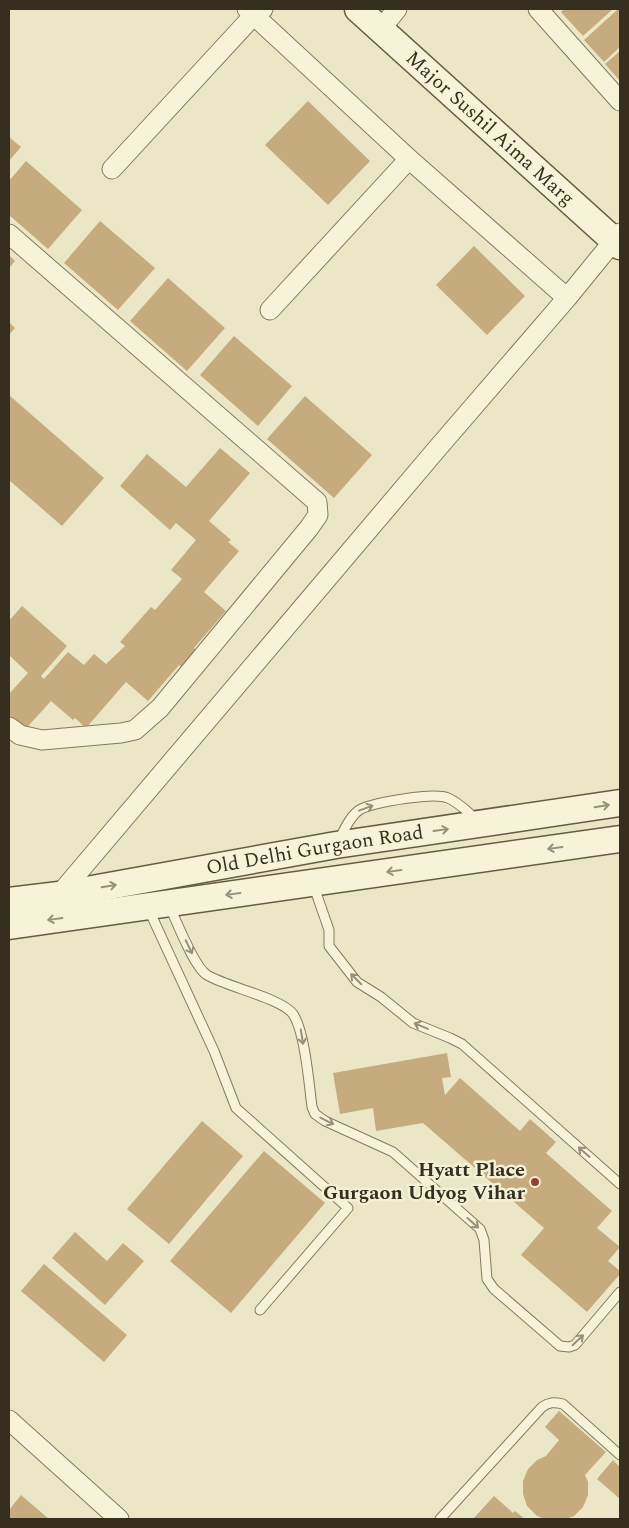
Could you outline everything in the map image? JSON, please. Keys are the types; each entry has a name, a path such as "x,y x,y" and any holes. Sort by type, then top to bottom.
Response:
{"main road":[{"name":"Major Sushil Aima Marg","path":"358,9 618,240"},
{"name":"Old Delhi Gurgaon Road","path":"9,901 60,894 336,844 620,803"},
{"name":"Old Delhi Gurgaon Road","path":"9,926 620,839"}],"street":[{"path":"380,29 397,9"},
{"path":"538,9 620,101"},
{"path":"112,169 255,11 409,159 567,298"},
{"path":"270,310 409,159"},
{"path":"9,234 317,502 318,515 160,708 135,730 121,734 42,740 12,733"},
{"path":"60,894 436,450 618,240"},
{"path":"9,1420 119,1519"}],"lane":[{"path":"336,844 347,825 360,810 388,802 426,796 448,798 483,824"},
{"path":"312,882 328,930 329,946 357,982 381,996 413,1022 462,1044 620,1184"},
{"path":"157,904 206,974 281,1004 292,1013 300,1029 312,1107 315,1114 325,1121 393,1152 480,1229 484,1240 487,1279 494,1289 560,1346 569,1348 575,1345 620,1292"},
{"path":"157,904 236,1108 348,1208 260,1310"},
{"path":"440,1519 542,1406 548,1403 556,1402 563,1404 620,1455"}],"building":[{"path":"564,9 613,9 583,36 561,12"},
{"path":"620,9 620,47 604,62 584,40"},
{"path":"620,51 620,81 605,64"},
{"path":"308,101 370,161 328,205 265,145"},
{"path":"9,137 21,147 9,161"},
{"path":"26,161 82,210 48,249 9,215 9,181"},
{"path":"100,221 155,268 118,310 64,263"},
{"path":"474,246 525,296 487,335 436,285"},
{"path":"9,255 15,261 9,268"},
{"path":"168,278 225,328 187,371 130,321"},
{"path":"9,322 15,328 9,335"},
{"path":"234,336 292,386 258,426 200,375"},
{"path":"9,395 104,478 62,526 9,480"},
{"path":"305,396 372,455 334,498 267,439"},
{"path":"220,448 250,473 209,521 231,540 228,542 239,551 204,592 226,611 194,648 196,650 181,667 179,665 148,701 126,682 86,728 75,718 73,720 51,701 22,733 9,721 9,694 28,673 9,655 9,621 22,606 67,646 41,676 44,679 68,652 84,665 94,654 106,664 125,646 120,642 151,607 155,610 182,579 171,570 196,540 176,523 170,530 120,486 147,454 186,487"},
{"name":"Hyatt Place Gurgaon Udyog Vihar","path":"447,1053 451,1077 442,1078 445,1095 460,1078 520,1131 530,1119 556,1142 546,1153 612,1211 597,1228 620,1247 608,1261 620,1271 620,1274 587,1312 521,1255 544,1228 423,1123 376,1131 373,1108 340,1114 333,1073"},
{"path":"202,1121 243,1156 169,1244 127,1209"},
{"path":"264,1151 325,1203 231,1313 170,1261"},
{"path":"75,1232 107,1261 123,1243 144,1261 105,1305 52,1258"},
{"path":"44,1264 127,1335 104,1362 21,1291"},
{"path":"559,1411 606,1452 585,1475 588,1482 588,1495 583,1507 574,1516 566,1519 545,1519 537,1516 527,1506 523,1494 523,1481 528,1469 537,1460 546,1456 559,1440 545,1427"},
{"path":"613,1460 620,1467 620,1499 597,1479"},
{"path":"21,1495 49,1519 9,1519 9,1510"},
{"path":"494,1496 513,1513 515,1511 525,1519 473,1519"}],"place":[{"name":"Hyatt Place Gurgaon Udyog Vihar","path":"535,1182"}]}
